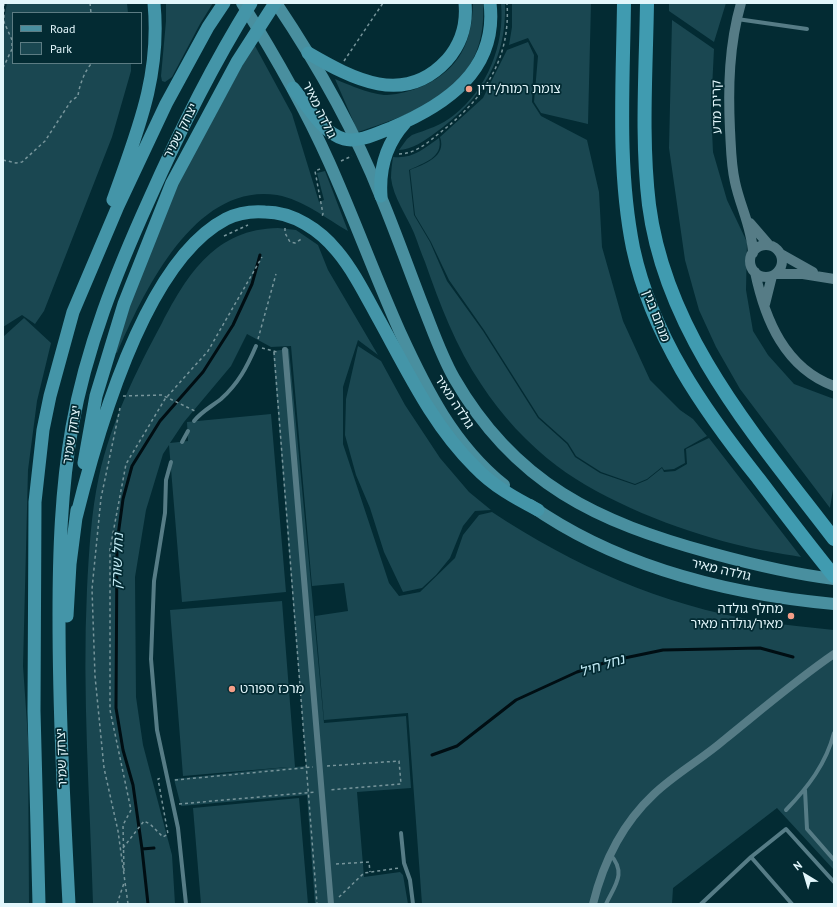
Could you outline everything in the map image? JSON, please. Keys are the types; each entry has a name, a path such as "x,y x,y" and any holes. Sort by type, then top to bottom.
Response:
{"highway":[{"path":"73,312 145,108 152,74 156,17 154,3"},
{"name":"יצחק שמיר","path":"39,904 34,710 35,502 43,430 50,396 73,312 118,206 166,104 208,27 224,3"},
{"name":"יצחק שמיר","path":"69,904 59,681 59,538 71,429 81,381 102,312 128,245 168,157 224,48 251,3"},
{"path":"308,52 340,71 365,81 376,84 408,84 424,78 439,68 453,53 463,29 465,3"},
{"path":"293,88 319,121 344,139 356,139 406,122 440,104 470,77 488,42 491,25 490,3"},
{"name":"מנחם בגין","path":"624,3 623,115 626,202 633,248 647,295 665,341 691,386 721,431 834,578"},
{"name":"מנחם בגין","path":"647,3 646,169 649,206 656,242 666,278 685,324 706,363 733,405 834,539"},
{"path":"62,760 70,564 87,439 96,396 124,304 172,183 237,62 278,6"},
{"path":"381,196 380,174 383,158 390,144 406,122"},
{"path":"76,518 99,434 114,389 142,321 153,302 181,259 195,243 209,231 227,219 244,213 259,212 272,212 289,216 305,223 323,236 338,251 367,298 415,385 453,443 475,468 491,482 538,510"}],"main road":[{"name":"גולדה מאיר","path":"242,3 293,88 328,161 390,311 426,388 444,419 480,462 501,483 538,510 587,539 653,567 738,590 833,605"},
{"name":"גולדה מאיר","path":"278,6 308,52 356,139 381,196 435,337 453,376 483,422 500,442 530,471 572,501 625,526 671,542 732,559 834,578"}],"street":[{"name":"קרית מדע","path":"741,3 736,19 729,67 729,97 733,166 736,188 751,232 753,253"},
{"name":"קרית מדע","path":"743,211 755,230 769,245"},
{"path":"822,276 804,268 769,245 760,247 753,253 751,265 755,272 774,332 784,348 796,362 822,382 834,386"},
{"path":"765,306 766,296 774,275 782,265 781,254"},
{"path":"755,272 763,277 790,273 822,276 834,279"},
{"path":"285,350 331,904"},
{"path":"593,904 601,876 610,854 632,819 654,794 723,741 796,681 834,654"}],"lane":[{"path":"736,19 807,29"},
{"path":"194,421 201,412 232,389 248,365 256,346"},
{"path":"182,442 188,432"},
{"path":"171,462 166,480 165,512 154,581 151,626 154,706 180,840 186,904"},
{"path":"786,810 805,790 821,768 834,733"},
{"path":"805,790 807,829 834,860"},
{"path":"701,904 751,857 786,828 834,882"},
{"path":"401,834 405,867 410,880 413,904"},
{"path":"606,904 617,882 619,870 618,862 610,854"},
{"path":"751,857 792,904"}],"path":[{"path":"3,68 12,49 12,40 4,22 4,3"},
{"path":"341,65 383,3"},
{"path":"3,160 16,163 22,162 45,141 58,124 62,114 71,101 78,96 79,86 85,76 87,67 91,64"},
{"path":"321,169 315,171 324,214 322,216"},
{"path":"288,223 284,233 286,238 295,243 303,238"},
{"path":"223,236 243,226 254,224"},
{"path":"117,904 125,881 123,825 131,810 110,710 110,549 126,464 168,397 208,351 262,257"},
{"path":"276,274 256,346 274,352 285,350"},
{"path":"274,352 317,904"},
{"path":"125,389 101,498 92,589 94,676 104,768 118,832 128,904"},
{"path":"123,396 153,394 168,397 190,409 201,412"},
{"path":"124,848 144,821 150,824 163,837 168,834 158,779 399,761 401,784 173,805"},
{"path":"328,865 369,862 370,872"},
{"path":"338,898 359,876 370,872 405,867"}],"green space":[{"path":"7,3 127,3 128,12 12,12 12,64 131,64 131,71 112,137 44,311 35,324 22,315 3,327 3,25"},
{"path":"166,3 213,3 172,77 165,82 162,81 161,76 166,21"},
{"path":"473,3 483,3 482,31 475,55 463,74 448,90 428,103 383,124 358,132 335,79 368,92 387,95 414,89 436,79 455,63 462,53 470,30"},
{"path":"501,3 505,4 501,44 496,61 488,78 465,107 451,121 423,141 404,150 399,150 412,135 434,127 449,119 466,104 476,92 491,65 497,50 500,35"},
{"path":"512,3 591,3 588,124 541,113 534,102 538,56 528,38 509,45 512,27"},
{"path":"669,3 726,3 714,42 669,11"},
{"path":"672,20 714,49 711,109 713,152 727,200 747,242 746,290 753,331 768,355 794,384 834,399 834,483 830,508 740,389 716,347 699,310 685,260 669,148"},
{"path":"528,42 534,55 532,102 541,116 587,140 599,192 602,247 623,321 650,380 680,410 693,419 707,436 684,449 685,463 674,469 664,470 662,467 647,479 635,484 601,472 576,456 568,443 539,417 484,330 449,280 431,242 415,215 410,170 433,159 437,155 441,144 440,137 483,98 507,50"},
{"path":"254,44 292,114 319,202 324,200 317,173 325,171 348,231 314,210 287,197 277,195 248,196 221,205 197,223 176,246 158,272 142,300 117,353 114,352 132,291 176,187"},
{"path":"439,138 440,145 435,155 426,162 409,170 414,215 430,242 447,281 483,331 538,418 567,444 575,457 600,473 635,485 647,480 662,468 664,472 675,471 687,464 686,449 709,438 801,557 751,548 712,538 642,513 618,502 596,491 557,466 536,448 506,418 472,370 456,340 414,233 397,199 392,185 391,175 393,157 412,155"},
{"path":"278,228 296,230 318,245 328,270 378,355 358,340 343,387 343,444 389,583 399,596 420,592 455,558 463,535 479,515 492,512 555,550 620,581 653,594 687,605 723,614 759,621 834,630 834,870 777,808 673,888 672,904 422,904 408,713 324,720 315,616 348,611 344,583 312,586 291,346 271,347 247,334 231,366 184,422 170,443 188,441 187,422 271,414 286,592 182,602 169,445 163,454 146,510 135,577 136,697 143,745 172,855 175,904 93,904 85,668 87,589 92,518 96,490 104,456 125,397 143,360 182,287 194,271 206,257 221,245 237,236 256,230"},
{"path":"24,318 51,343 37,401 28,470 23,666 28,738 29,904 3,904 3,337"},
{"path":"358,346 381,361 405,405 440,458 469,492 491,510 475,511 463,526 450,558 436,575 422,588 403,592 384,552 370,508 356,475 345,435 346,399"},
{"path":"289,349 324,723 406,716 411,788 357,792 364,877 400,872 403,875 408,904 315,904 307,795 181,806 174,779 288,767 183,776 170,610 282,601 295,767 306,766 273,351"},
{"path":"299,798 308,904 201,904 193,808"}],"waterway":[{"name":"נחל שורק","path":"148,904 133,785 123,750 116,708 117,543 123,499 132,466 160,421 203,372 233,325 252,284 260,255"},
{"name":"נחל חיל","path":"432,755 457,746 516,700 577,672 610,661 663,650 760,648 793,657"},
{"path":"142,849 154,848"}],"place":[{"name":"צומת רמות/ידין","path":"469,89"},
{"name":"מחלף גולדה מאיר/גולדה מאיר","path":"791,616"},
{"name":"מרכז ספורט","path":"232,689"}]}
